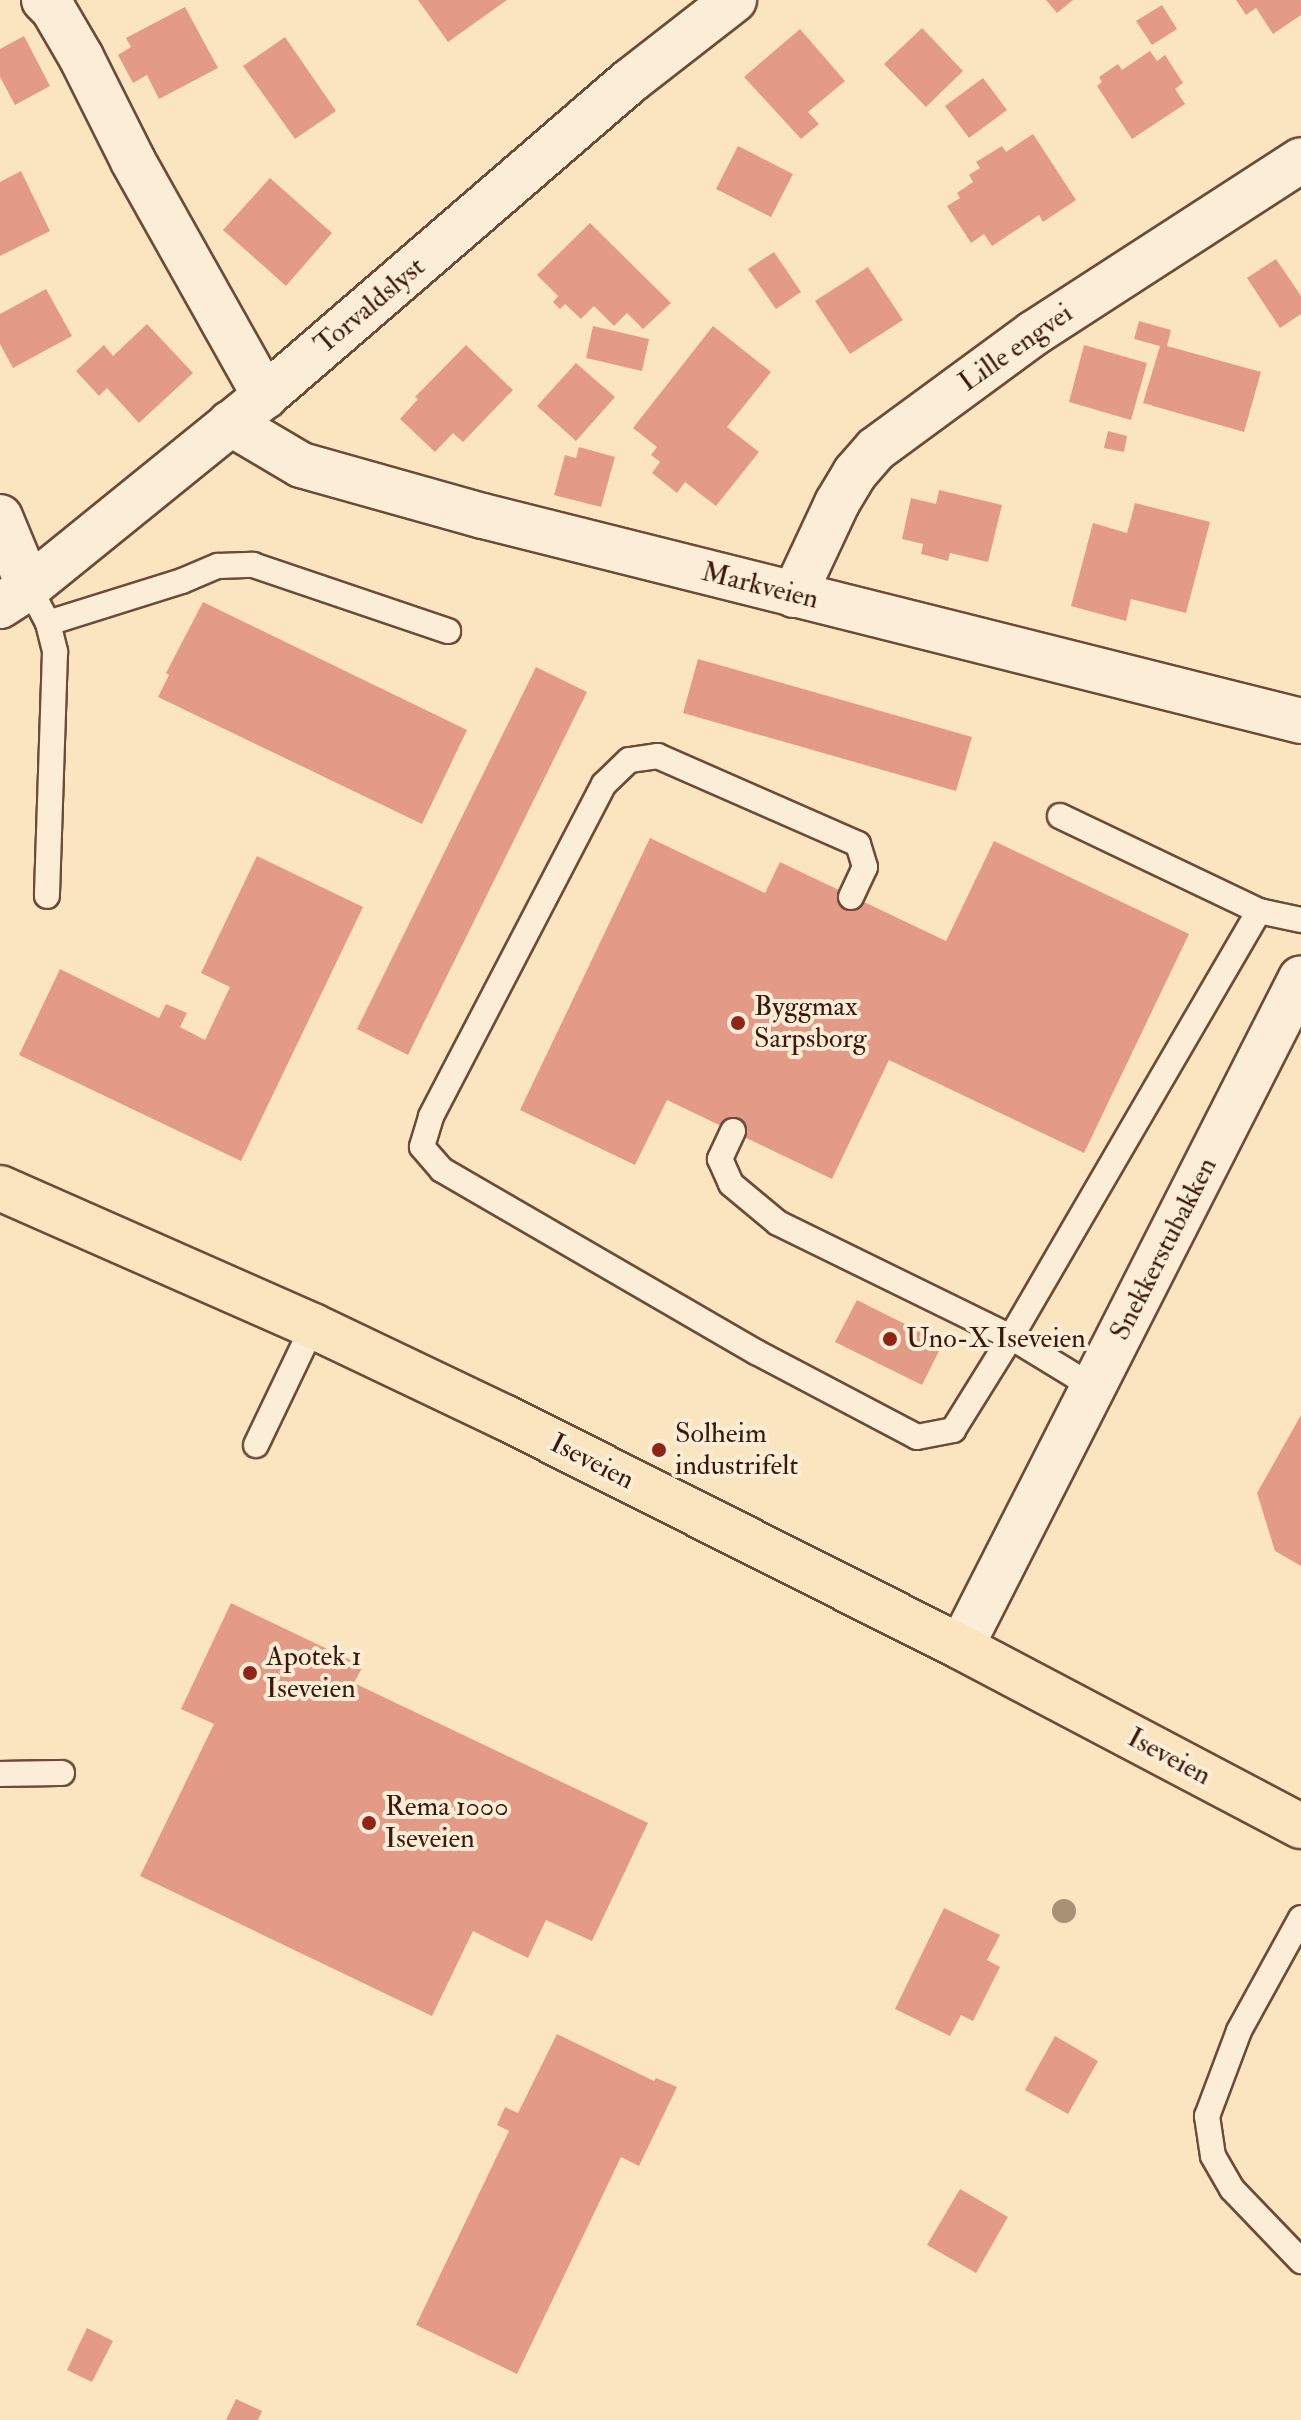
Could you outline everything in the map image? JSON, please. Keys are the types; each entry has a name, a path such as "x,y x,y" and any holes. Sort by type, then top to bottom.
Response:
{"highway":[{"name":"Iseveien","path":"0,1188 313,1326 504,1417 961,1647 1301,1826"}],"street":[{"path":"44,0 53,9 74,45 133,161 265,396"},
{"name":"Torvaldslyst","path":"26,605 230,423 630,81 734,0"},
{"name":"Lille engvei","path":"794,595 837,503 855,473 876,449 1034,333 1301,160"},
{"name":"Markveien","path":"230,423 301,465 483,516 1301,721"},
{"path":"0,517 26,605"},
{"name":"Snekkerstubakken","path":"961,1647 1093,1387 1295,1006"}],"lane":[{"path":"47,896 55,652 26,605 182,581 218,566 253,565 448,631"},
{"path":"851,897 865,867 858,844 658,756 629,760 604,784 431,1117 422,1147 442,1170 756,1352 917,1437 953,1430 1011,1337 1259,911"},
{"path":"1060,816 1259,911 1301,920"},
{"path":"733,1131 720,1159 731,1184 778,1223 1011,1337 1093,1387"},
{"path":"256,1445 313,1326"},
{"path":"0,1774 62,1773"},
{"path":"1301,1918 1239,2031 1207,2116 1213,2156 1232,2189 1301,2261"}],"building":[{"path":"418,0 507,0 448,42"},
{"path":"1046,0 1073,0 1057,13"},
{"path":"1236,0 1301,0 1301,15 1273,34 1256,8 1246,15"},
{"path":"1162,5 1177,29 1152,45 1136,21"},
{"path":"185,7 218,68 159,99 147,75 133,83 118,55 131,47 126,38"},
{"path":"922,28 963,71 926,107 884,64"},
{"path":"800,29 845,81 808,112 819,124 801,139 744,77"},
{"path":"24,36 50,86 15,105 0,77 0,49"},
{"path":"285,37 336,111 295,139 243,66"},
{"path":"1150,51 1157,61 1165,55 1183,83 1175,89 1185,104 1132,139 1097,86 1102,82 1099,77 1118,64 1122,70"},
{"path":"983,78 1007,110 969,138 945,106"},
{"path":"1033,134 1076,200 1043,222 1039,215 992,246 984,234 971,243 947,206 960,198 957,193 973,182 969,175 980,168 976,162 1002,146 1006,152"},
{"path":"738,146 793,174 771,217 716,189"},
{"path":"21,171 50,231 0,256 0,182"},
{"path":"270,178 332,233 286,286 223,230"},
{"path":"590,223 671,303 643,329 627,313 614,326 594,306 581,319 565,304 560,309 553,302 558,296 537,275"},
{"path":"774,252 801,292 776,309 748,269"},
{"path":"1276,259 1301,296 1301,314 1280,328 1247,278"},
{"path":"868,267 903,320 850,354 815,301"},
{"path":"46,289 72,336 13,368 0,344 0,314"},
{"path":"1139,321 1171,330 1167,346 1261,372 1244,432 1143,403 1160,346 1134,339"},
{"path":"147,324 193,373 139,423 107,388 99,396 76,371 104,345 113,356"},
{"path":"593,326 649,339 642,371 586,358"},
{"path":"713,326 771,372 727,427 759,452 716,506 685,482 677,493 652,473 660,462 651,455 657,447 633,428"},
{"path":"466,345 513,390 463,442 453,433 435,452 400,419 418,399 415,397"},
{"path":"1084,345 1147,363 1131,420 1069,402"},
{"path":"576,363 615,397 576,441 537,406"},
{"path":"1108,431 1127,436 1124,452 1104,448"},
{"path":"579,447 615,457 601,507 554,495 565,455 576,458"},
{"path":"939,490 1002,505 988,562 950,553 948,561 921,554 923,544 902,539 911,498 936,504"},
{"path":"1135,503 1210,522 1186,613 1131,599 1126,621 1071,606 1093,523 1127,533"},
{"path":"203,602 467,730 422,824 158,697 169,675 166,673"},
{"path":"698,659 972,737 956,791 683,713"},
{"path":"536,667 587,692 408,1055 357,1029"},
{"path":"650,838 765,893 780,862 946,941 994,841 1189,934 1084,1153 889,1060 832,1179 667,1100 635,1165 520,1110"},
{"path":"257,856 363,907 241,1161 19,1055 60,969 159,1018 166,1004 187,1013 180,1027 205,1040 230,987 201,973"},
{"path":"857,1300 943,1343 922,1385 835,1342"},
{"path":"1301,1415 1301,1566 1275,1551 1257,1493"},
{"path":"231,1603 363,1666 354,1683 648,1823 592,1941 546,1920 528,1958 473,1931 432,2016 140,1876 214,1724 181,1709"},
{"path":"944,1908 1000,1935 987,1960 1000,1967 973,2021 961,2015 950,2036 895,2009"},
{"path":"557,2034 654,2081 656,2078 677,2087 639,2166 621,2157 517,2374 416,2325 509,2131 497,2125 505,2107 518,2113"},
{"path":"1055,2036 1098,2061 1068,2114 1025,2090"},
{"path":"960,2189 1008,2217 976,2273 927,2245"},
{"path":"87,2328 113,2341 92,2382 67,2370"},
{"path":"236,2399 262,2411 258,2420 226,2420"}],"place":[{"name":"Byggmax Sarpsborg","path":"738,1023"},
{"name":"Uno-X Iseveien","path":"890,1339"},
{"name":"Solheim industrifelt","path":"659,1450"},
{"name":"Apotek 1 Iseveien","path":"250,1673"},
{"name":"Rema 1000 Iseveien","path":"369,1823"}]}
